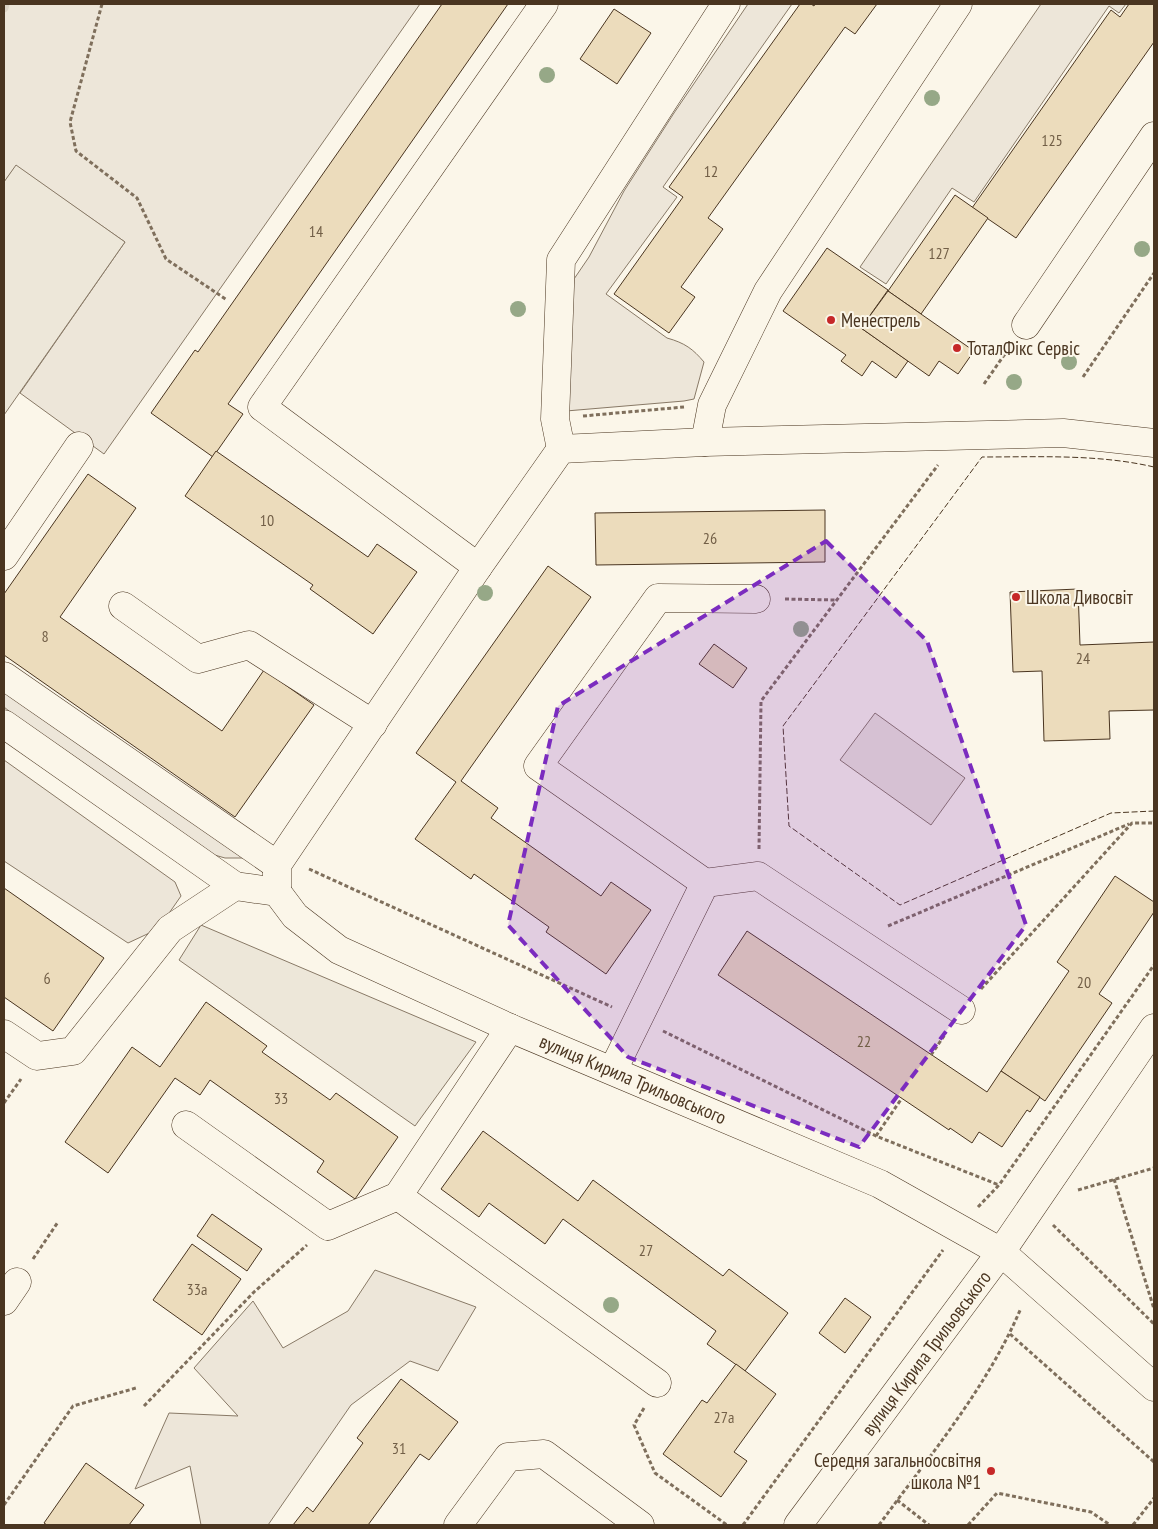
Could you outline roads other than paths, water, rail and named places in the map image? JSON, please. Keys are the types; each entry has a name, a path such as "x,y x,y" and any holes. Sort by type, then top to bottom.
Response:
{"street":[{"path":"478,567 262,407 544,4"},
{"path":"706,442 712,405 768,290 958,4"},
{"path":"4,724 235,886 277,892 277,865 478,567 561,449 555,419 561,260 715,8"},
{"path":"1026,325 1154,136"},
{"path":"561,449 706,442 1063,433 1154,443"},
{"path":"4,556 79,446"},
{"path":"756,599 658,598 538,766 705,883 758,876 961,1010"},
{"path":"123,606 198,659 249,645 373,724"},
{"path":"4,676 277,865"},
{"path":"614,1070 705,883"},
{"path":"4,1034 37,1056 73,1052 170,929 235,886"},
{"name":"вулиця Кирила Трильовського","path":"277,892 295,916 339,950 510,1028 614,1070 880,1184 959,1228 1001,1252 1154,1387"},
{"path":"186,1125 328,1226 398,1196 510,1028"},
{"path":"1001,1252 1154,1028"},
{"path":"398,1196 657,1383"},
{"name":"вулиця Кирила Трильовського","path":"798,1525 1001,1252"},
{"path":"458,1525 508,1457 544,1454 640,1525"}],"waterway":[{"path":"4,8 5,4"}],"place":[{"name":"Менестрель","path":"831,320"},
{"name":"ТоталФікс Сервіс","path":"957,348"},
{"name":"Школа Дивосвіт","path":"1016,597"},
{"name":"Середня загальноосвітня школа №1","path":"991,1471"}]}
